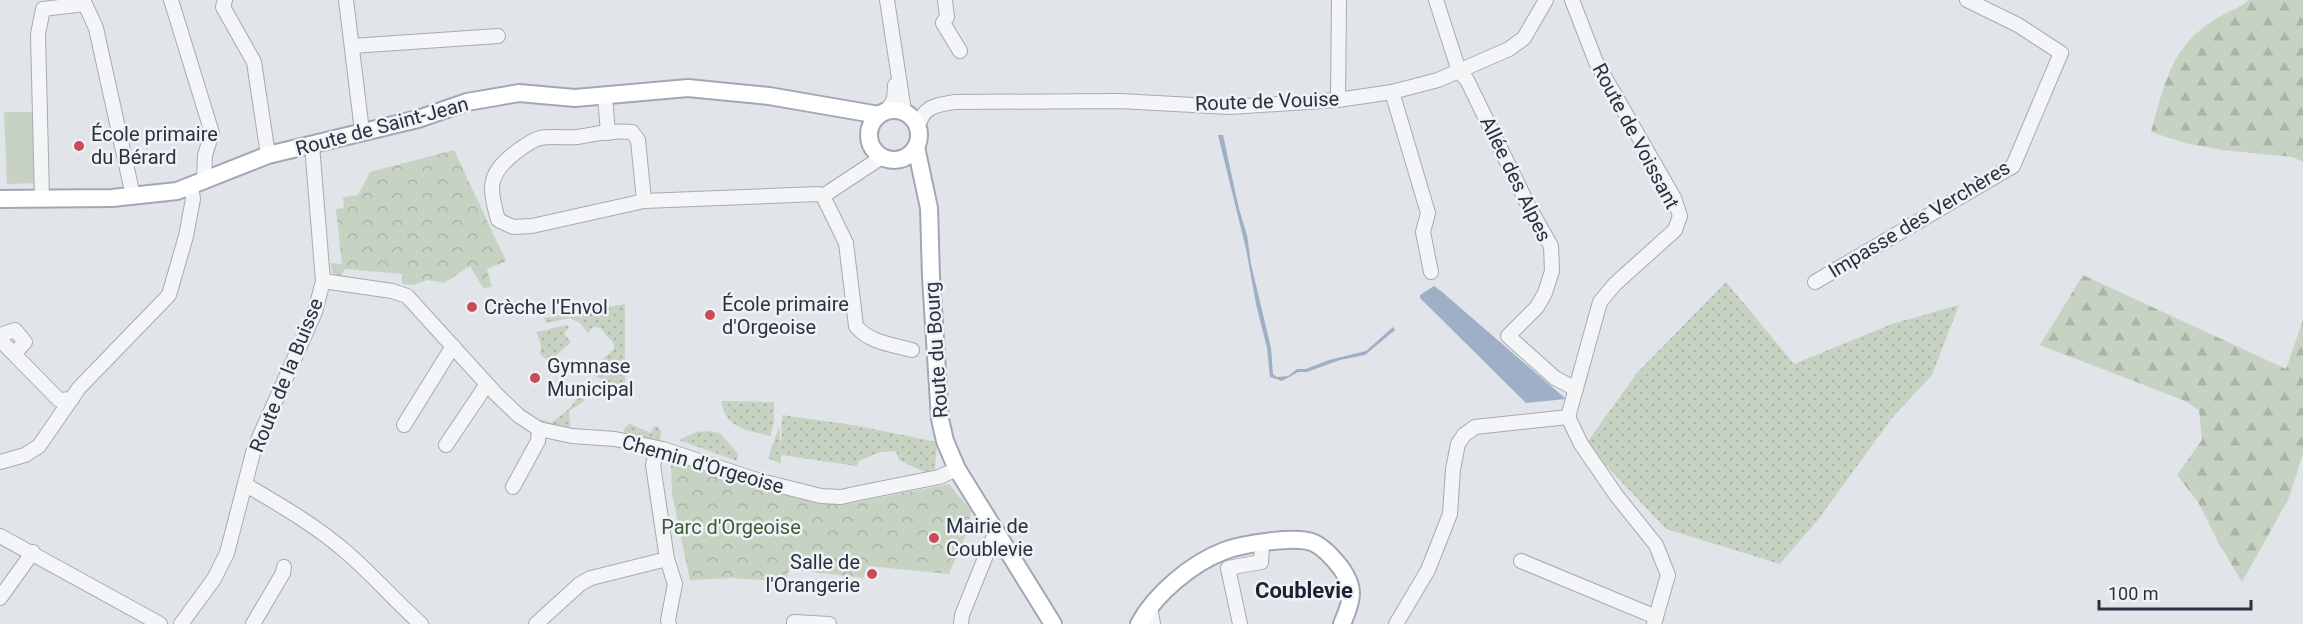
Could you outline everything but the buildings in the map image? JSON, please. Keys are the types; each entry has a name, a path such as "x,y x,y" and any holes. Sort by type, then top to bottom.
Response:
{"main road":[{"name":"Route de Saint-Jean","path":"0,199 112,198 177,191 268,155 418,119 467,102 519,93 575,98 688,88 770,96 882,113"},
{"name":"Route de Saint-Jean","path":"770,96 848,119 870,132"},
{"path":"906,112 914,119 918,127 919,137 916,147 911,153 890,158 872,146 870,132 872,123 882,113 906,112"},
{"name":"Route du Bourg","path":"916,147 929,208 930,262"},
{"name":"Route du Bourg","path":"890,158 914,172 921,186 926,208 940,420 945,441 957,469 1053,624"},
{"path":"1139,624 1150,606 1179,578 1212,556 1241,546 1304,541 1314,543 1324,550 1343,572 1349,584 1350,602 1342,624"}],"street":[{"path":"0,462 25,455 39,446 61,415 66,400 169,295 212,133 171,0"},
{"path":"225,0 223,7 254,62 268,155"},
{"path":"346,0 362,131"},
{"path":"887,0 906,112"},
{"path":"945,0 947,17 943,23 960,51"},
{"path":"1338,99 1339,0"},
{"path":"1436,0 1459,71"},
{"name":"Route de Vouise","path":"918,127 920,118 926,110 933,106 955,102 1119,101 1230,107 1338,99 1392,92 1438,80 1509,49 1524,38 1546,0"},
{"name":"Route de Voissant","path":"1568,417 1600,302 1615,284 1671,235 1678,225 1680,216 1674,198 1596,63 1572,0"},
{"name":"Impasse des Verchères","path":"1815,282 2013,166 2061,54 2018,25 1967,0"},
{"path":"42,199 38,34 43,9 85,4 96,28 133,196"},
{"path":"352,46 498,36"},
{"path":"882,113 894,100 896,92 894,50"},
{"name":"Allée des Alpes","path":"1459,71 1467,80 1531,211 1551,246 1552,271 1545,293 1536,307 1508,336 1555,378 1576,389"},
{"path":"1392,92 1428,213 1423,232 1431,272"},
{"path":"605,96 608,133"},
{"name":"Route de Vouise","path":"906,112 924,102 943,99 955,102"},
{"path":"644,201 638,140 632,132 539,139 522,148 501,164 491,183 498,220 513,227 532,226 644,201 818,194 823,196 846,243 856,326 861,332 881,342 912,350"},
{"name":"Route de la Buisse","path":"181,624 214,579 227,553 254,449 315,312 323,281 312,145"},
{"path":"823,196 890,158"},
{"name":"Chemin d'Orgeoise","path":"323,281 392,291 407,296 487,384 519,416 539,429 615,439 657,448 757,480 821,496 859,493 939,477 957,469"},
{"path":"1,343 3,334 15,330 25,342 14,354 66,400"},
{"path":"404,425 453,346"},
{"path":"446,446 487,384"},
{"path":"1396,624 1428,570 1450,514 1453,469 1458,444 1464,435 1475,427 1568,417 1581,444 1610,487 1656,544 1668,575 1655,621 1521,561"},
{"path":"513,487 538,441 539,429"},
{"path":"657,448 653,465 667,559 675,584 668,622"},
{"path":"246,484 297,514 323,533 368,572 414,622"},
{"path":"962,619 997,532"},
{"path":"0,536 33,552 160,624"},
{"path":"1240,624 1228,568 1261,562 1262,544"},
{"path":"0,598 33,552"},
{"path":"536,624 580,584 591,578 667,559"},
{"path":"253,624 283,573 284,567"},
{"path":"1150,606 1154,624"},
{"path":"794,624 800,621 829,624"}],"green space":[{"path":"2249,0 2303,0 2303,162 2293,157 2222,150 2185,143 2151,132 2166,82 2179,54 2201,29"},
{"path":"4,112 35,112 37,183 7,184"},
{"path":"454,150 506,261 487,269 492,287 483,288 470,266 444,283 428,280 414,285 402,284 402,274 345,269 341,276 332,273 331,263 342,264 336,209 344,208 343,197 358,195 370,172"},
{"path":"2083,275 2286,369 2303,320 2303,453 2289,498 2242,582 2198,502 2177,475 2202,440 2199,410 2183,400 2040,345"},
{"path":"1726,282 1794,364 1892,324 1959,305 1932,375 1892,418 1817,521 1780,564 1666,529 1586,444 1637,373"},
{"path":"625,304 624,392 588,372 614,349 614,344 600,328 593,327 588,333 580,323 570,318 546,323 544,318"},
{"path":"567,325 569,328 564,334 571,342 549,362 540,354 541,346 537,332"},
{"path":"583,392 584,401 569,411 570,428 545,426 537,420 551,423 568,410 577,399 576,393"},
{"path":"721,401 774,402 774,423 770,436 746,430 733,423"},
{"path":"782,415 853,425 937,442 935,469 925,472 899,460 896,451 880,452 859,461 857,466 781,455 781,464 768,458 779,427 781,447"},
{"path":"630,424 651,433 654,426 658,427 661,432 660,440 657,442 625,435 624,430"},
{"path":"696,432 720,433 738,454 737,461 679,440"},
{"name":"Parc d'Orgeoise","path":"671,462 694,464 841,505 949,484 971,511 968,530 949,574 868,566 863,578 789,569 786,582 733,578 690,580 672,494"}],"water":[{"path":"1218,135 1223,135 1247,235 1251,264 1271,348 1273,374 1277,377 1288,376 1297,369 1306,369 1329,360 1366,351 1393,327 1395,330 1365,355 1340,360 1307,372 1298,372 1282,381 1270,377 1267,348 1246,249"},
{"path":"1434,286 1566,399 1526,403 1420,298 1420,295"}],"place":[{"name":"École primaire du Bérard","path":"79,146"},
{"name":"Crèche l'Envol","path":"472,307"},
{"name":"École primaire d'Orgeoise","path":"710,315"},
{"name":"Gymnase Municipal","path":"535,378"},
{"name":"Mairie de Coublevie","path":"934,538"},
{"name":"Salle de l'Orangerie","path":"872,574"}],"district":[{"name":"Coublevie","path":"1304,590"}]}
